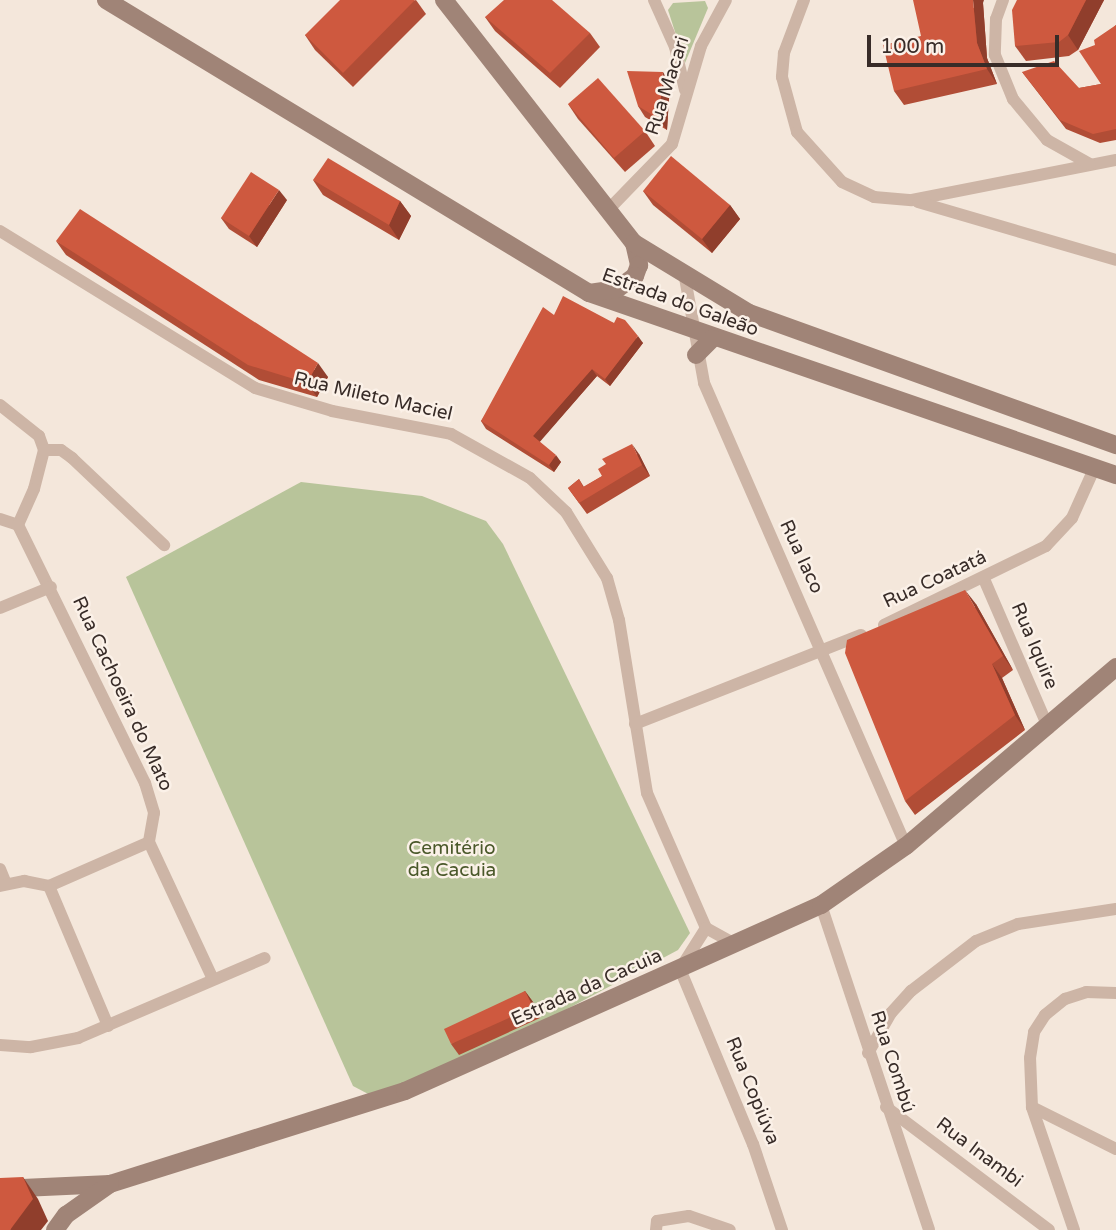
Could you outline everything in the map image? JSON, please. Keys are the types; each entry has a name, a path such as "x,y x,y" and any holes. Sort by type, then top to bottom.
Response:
{"main road":[{"name":"Estrada do Galeão","path":"106,0 589,293 693,333 1116,475"},
{"path":"131,0 157,30"},
{"path":"444,0 610,208 634,243 639,265 635,276 617,289 589,293"},
{"name":"Estrada do Galeão","path":"634,243 685,278 749,313 1116,445"},
{"path":"696,355 712,339"},
{"name":"Estrada da Cacuia","path":"0,1189 110,1184 405,1091 821,905 906,846 1049,729 1116,667"},
{"path":"55,1230 66,1215 110,1184"},
{"path":"56,1188 64,1196 66,1215"}],"street":[{"path":"654,0 669,27 685,91"},
{"name":"Rua Macari","path":"610,208 672,144 685,91 713,17 726,0"},
{"path":"804,0 784,53 782,77 797,132 842,182 874,197 912,200 1116,260"},
{"path":"1003,0 996,19 995,55 1013,99 1047,140 1090,164"},
{"path":"912,200 1116,160"},
{"name":"Rua Mileto Maciel","path":"0,231 255,387 332,411 451,434 530,478 566,512 607,578 619,620 647,793 706,928"},
{"name":"Rua Iaco","path":"685,278 696,355 775,549 825,651 906,846"},
{"path":"0,405 39,436 44,450 34,489 18,524 0,519"},
{"path":"44,450 61,450 78,463 164,545"},
{"name":"Rua Coatatá","path":"635,724 825,651 984,579 1059,536 1072,518 1094,469"},
{"name":"Rua Cachoeira do Mato","path":"18,524 145,783 154,813 149,842"},
{"name":"Rua Iquire","path":"984,579 1049,729"},
{"path":"0,608 51,587"},
{"path":"0,869 3,885 49,886 149,842 212,977"},
{"path":"49,886 108,1027"},
{"name":"Rua Combú","path":"821,905 867,1053 929,1230"},
{"path":"867,1053 891,1013 911,991 976,942 1018,923 1116,909"},
{"path":"680,969 706,928 733,943"},
{"path":"0,1045 55,1044 108,1027 212,977 265,958"},
{"name":"Rua Copiúva","path":"680,969 753,1144 782,1230"},
{"path":"1074,1230 1032,1107 1030,1058 1034,1032 1045,1015 1065,999 1086,992 1116,993"},
{"name":"Rua Inambi","path":"886,1107 1049,1230"},
{"path":"1032,1107 1116,1149"},
{"path":"656,1230 657,1221 689,1216 730,1230"}],"green space":[{"path":"705,1 708,8 685,63 668,10 673,3"},
{"name":"Cemitério da Cacuia","path":"301,482 422,496 486,521 503,544 690,933 678,950 554,1016 402,1089 372,1096 353,1086 126,577"}],"building":[{"path":"340,0 415,0 343,73 305,35"},
{"path":"504,0 552,0 590,33 550,73 485,17"},
{"path":"913,0 973,0 977,43 987,69 894,91 883,45 921,36"},
{"path":"1017,0 1086,0 1068,35 1059,42 1015,46 1012,10"},
{"path":"1116,25 1116,129 1093,134 1060,120 1022,72 1054,61 1079,88 1101,84 1079,51 1095,45 1094,40"},
{"path":"627,71 663,72 659,119 638,106"},
{"path":"598,78 645,131 614,158 568,104"},
{"path":"671,156 730,205 702,239 643,191"},
{"path":"328,158 400,201 389,225 313,180"},
{"path":"251,172 279,190 249,236 221,218"},
{"path":"80,209 318,363 307,383 248,365 56,241"},
{"path":"563,296 614,323 617,317 625,320 638,336 605,379 592,369 533,436 556,455 549,465 481,421 543,307 554,315"},
{"path":"632,444 642,465 579,503 568,488 579,479 583,487 602,476 598,469 606,464 602,459"},
{"path":"965,590 1003,656 992,664 1015,715 905,801 845,653 847,640"},
{"path":"525,991 533,1007 451,1044 444,1029"},
{"path":"23,1177 33,1199 10,1230 0,1230 0,1178"}]}
